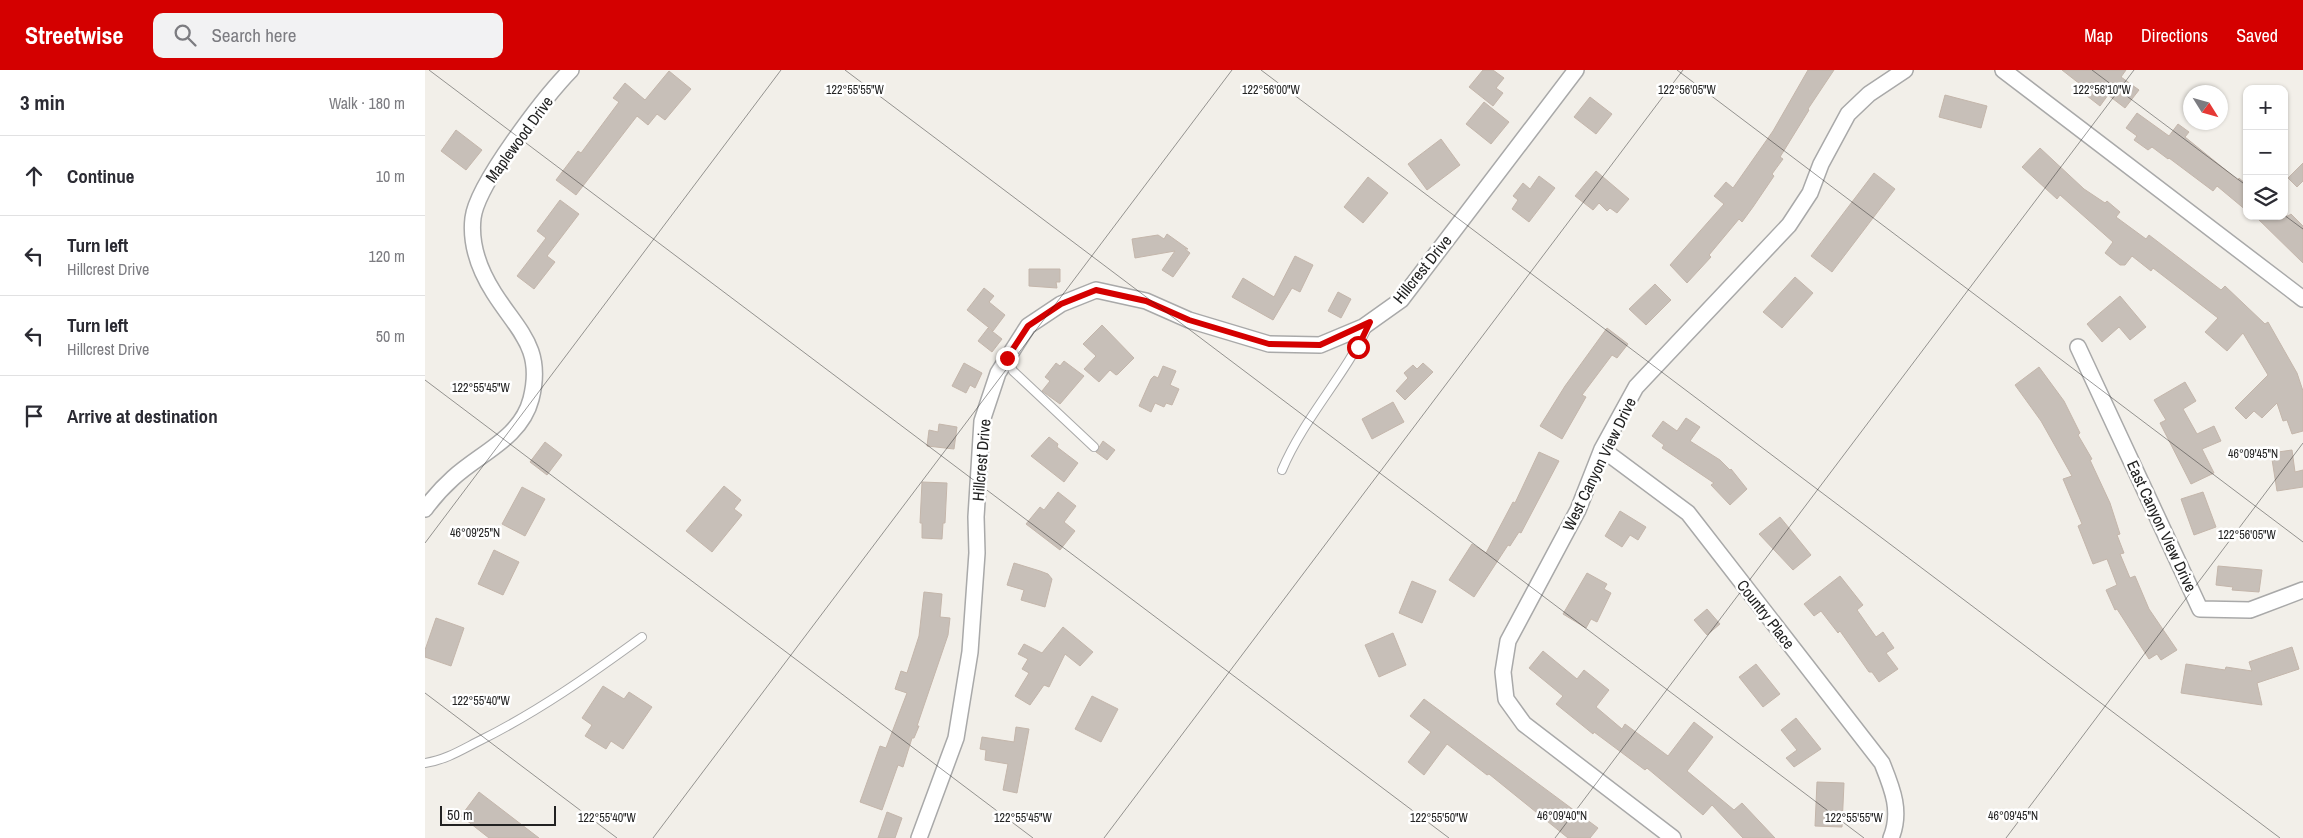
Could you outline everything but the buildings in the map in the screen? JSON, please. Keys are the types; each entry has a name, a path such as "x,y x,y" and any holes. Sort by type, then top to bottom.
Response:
{"street":[{"name":"Maplewood Drive","path":"425,509 453,478 511,435 522,420 531,399 534,378 533,356 527,338 494,293 477,260 473,235 473,216 487,181 517,137 571,70"},
{"name":"Hillcrest Drive","path":"919,838 956,738 970,652 977,553 976,517 982,421 998,373 1028,326 1061,304 1096,290 1146,301 1189,320 1269,344 1320,345 1370,322 1401,300 1576,70"},
{"name":"West Canyon View Drive","path":"1673,838 1524,724 1506,699 1503,672 1508,641 1578,510 1602,449 1636,388 1789,225 1810,193 1821,164 1849,114 1869,94 1905,70"},
{"path":"2003,70 2303,299"},
{"name":"East Canyon View Drive","path":"2078,348 2200,608 2249,610 2303,590"},
{"name":"Country Place","path":"1602,449 1688,514 1882,763 1897,807 1891,838"}],"lane":[{"path":"1282,470 1291,446 1343,371 1370,322"},
{"path":"1007,358 1013,370 1094,447"},
{"path":"425,763 441,760 522,720 566,692 642,637"}],"route":[{"path":"1007,358 1028,326 1061,304 1096,290 1146,301 1189,320 1230,334 1269,344 1320,345 1363,327 1370,322 1358,347"}]}
